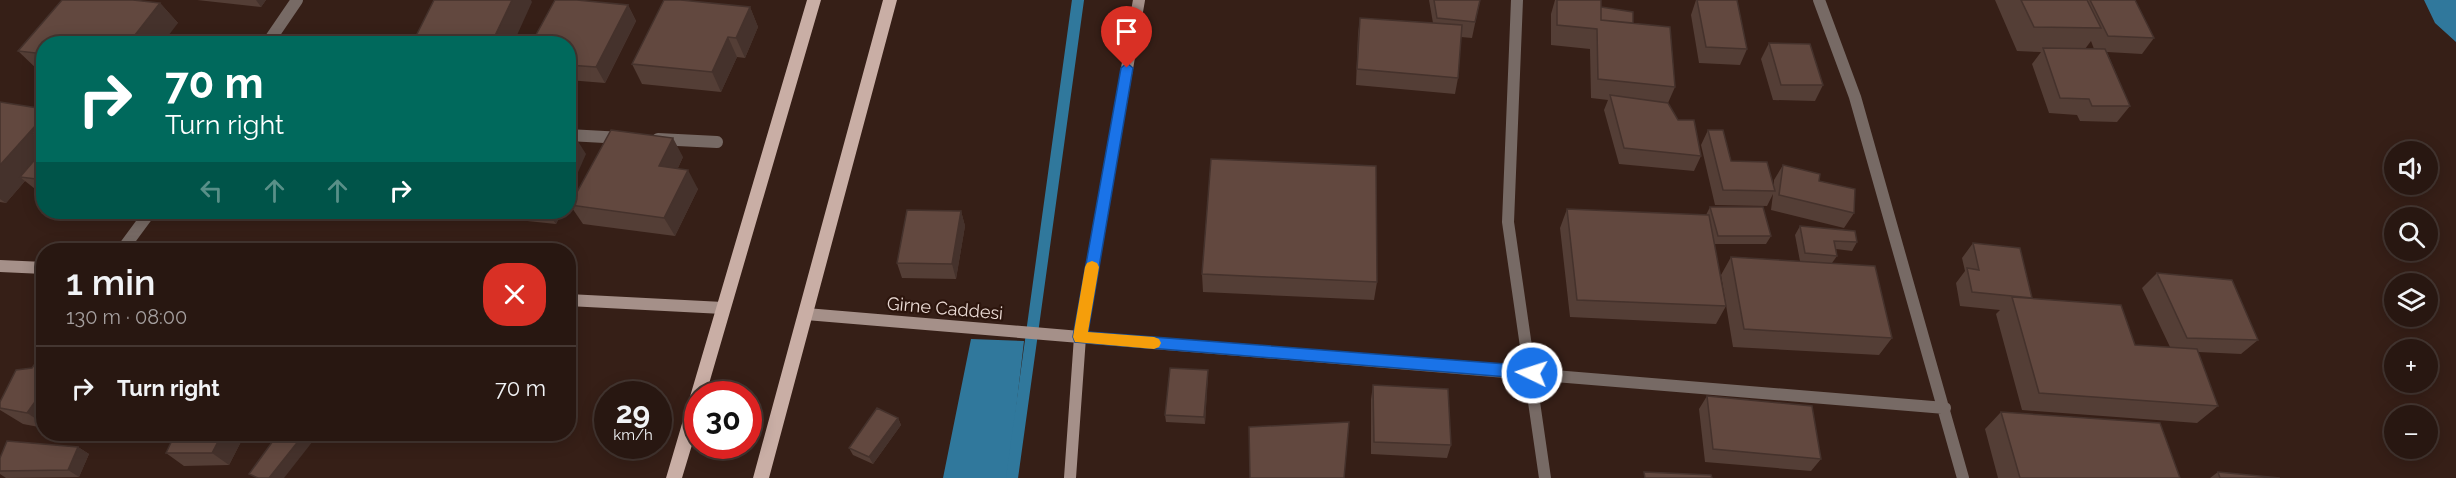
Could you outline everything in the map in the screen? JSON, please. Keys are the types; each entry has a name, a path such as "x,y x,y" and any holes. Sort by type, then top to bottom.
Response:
{"main road":[{"path":"702,381 814,0"},
{"path":"761,478 890,0"},
{"path":"674,478 684,443"}],"street":[{"path":"272,36 297,0"},
{"path":"1070,478 1080,337 1139,0"},
{"path":"1516,0 1508,222 1532,373 1545,478"},
{"path":"1819,0 1855,97 1963,478"},
{"path":"576,135 717,142"},
{"path":"127,243 145,219"},
{"path":"0,266 36,268"},
{"path":"576,300 723,308"},
{"name":"Girne Caddesi","path":"806,314 1080,337"},
{"path":"1080,337 1945,408"}],"water":[{"path":"2424,0 2456,0 2456,42 2435,23"},
{"path":"971,339 1024,341 1008,478 943,478"}],"building":[{"path":"62,0 133,0 160,3 134,36 36,36 36,53 18,51"},
{"path":"434,0 512,0 495,36 416,36"},
{"path":"555,0 628,5 596,67 576,66 576,36 535,36"},
{"path":"664,0 750,7 736,38 728,37 712,72 632,64"},
{"path":"1434,0 1480,0 1475,22 1437,18"},
{"path":"1557,0 1601,0 1601,20 1670,27 1675,87 1598,79 1597,29 1557,25"},
{"path":"1697,0 1737,0 1747,49 1706,47"},
{"path":"2021,0 2087,0 2101,28 2034,27"},
{"path":"2090,0 2135,0 2154,38 2108,36"},
{"path":"1601,7 1633,12 1633,23 1601,20"},
{"path":"1360,18 1462,25 1458,78 1357,69"},
{"path":"1769,43 1810,44 1823,85 1781,85"},
{"path":"2043,48 2105,49 2130,106 2092,106 2089,99 2060,98"},
{"path":"1610,95 1668,103 1678,120 1694,120 1701,156 1624,148"},
{"path":"0,102 36,108 36,125 0,165"},
{"path":"611,130 673,138 659,166 688,170 664,218 576,206 576,194"},
{"path":"1708,130 1723,130 1731,161 1767,162 1775,191 1723,190"},
{"path":"36,158 36,179 20,177"},
{"path":"1211,159 1376,166 1377,282 1202,274"},
{"path":"1783,165 1820,174 1819,181 1855,189 1854,213 1779,195"},
{"path":"1710,207 1763,207 1771,236 1718,236"},
{"path":"1567,209 1709,215 1726,306 1577,300"},
{"path":"907,210 961,211 952,264 897,263"},
{"path":"1800,226 1855,231 1857,242 1834,241 1837,256 1805,253"},
{"path":"1973,243 2020,248 2032,298 1972,292 1967,268 1979,270"},
{"path":"1731,257 1875,266 1892,338 1744,329"},
{"path":"2157,273 2232,280 2258,340 2187,338"},
{"path":"2012,297 2121,305 2135,345 2197,349 2218,406 2039,393"},
{"path":"36,362 36,400 27,413 0,408 0,402 16,370 32,368"},
{"path":"1170,368 1208,370 1204,417 1165,415"},
{"path":"1373,385 1448,389 1451,445 1374,442"},
{"path":"1707,396 1812,406 1821,459 1713,449"},
{"path":"877,408 898,418 869,457 849,448"},
{"path":"2001,412 2160,423 2180,478 2020,478"},
{"path":"1349,422 1344,478 1250,478 1249,427"},
{"path":"7,441 78,447 68,470 0,471 0,458"},
{"path":"172,441 218,441 212,453 166,453"},
{"path":"273,441 298,441 269,478 258,478 249,474"},
{"path":"1644,472 1711,475 1712,478 1645,478"},
{"path":"2218,472 2280,478 2220,478"}],"waterway":[{"path":"1012,478 1078,0"}],"slow traffic":[{"path":"1092,267 1080,337 1154,343"}],"route":[{"path":"1127,68 1080,337 1532,373"}]}
